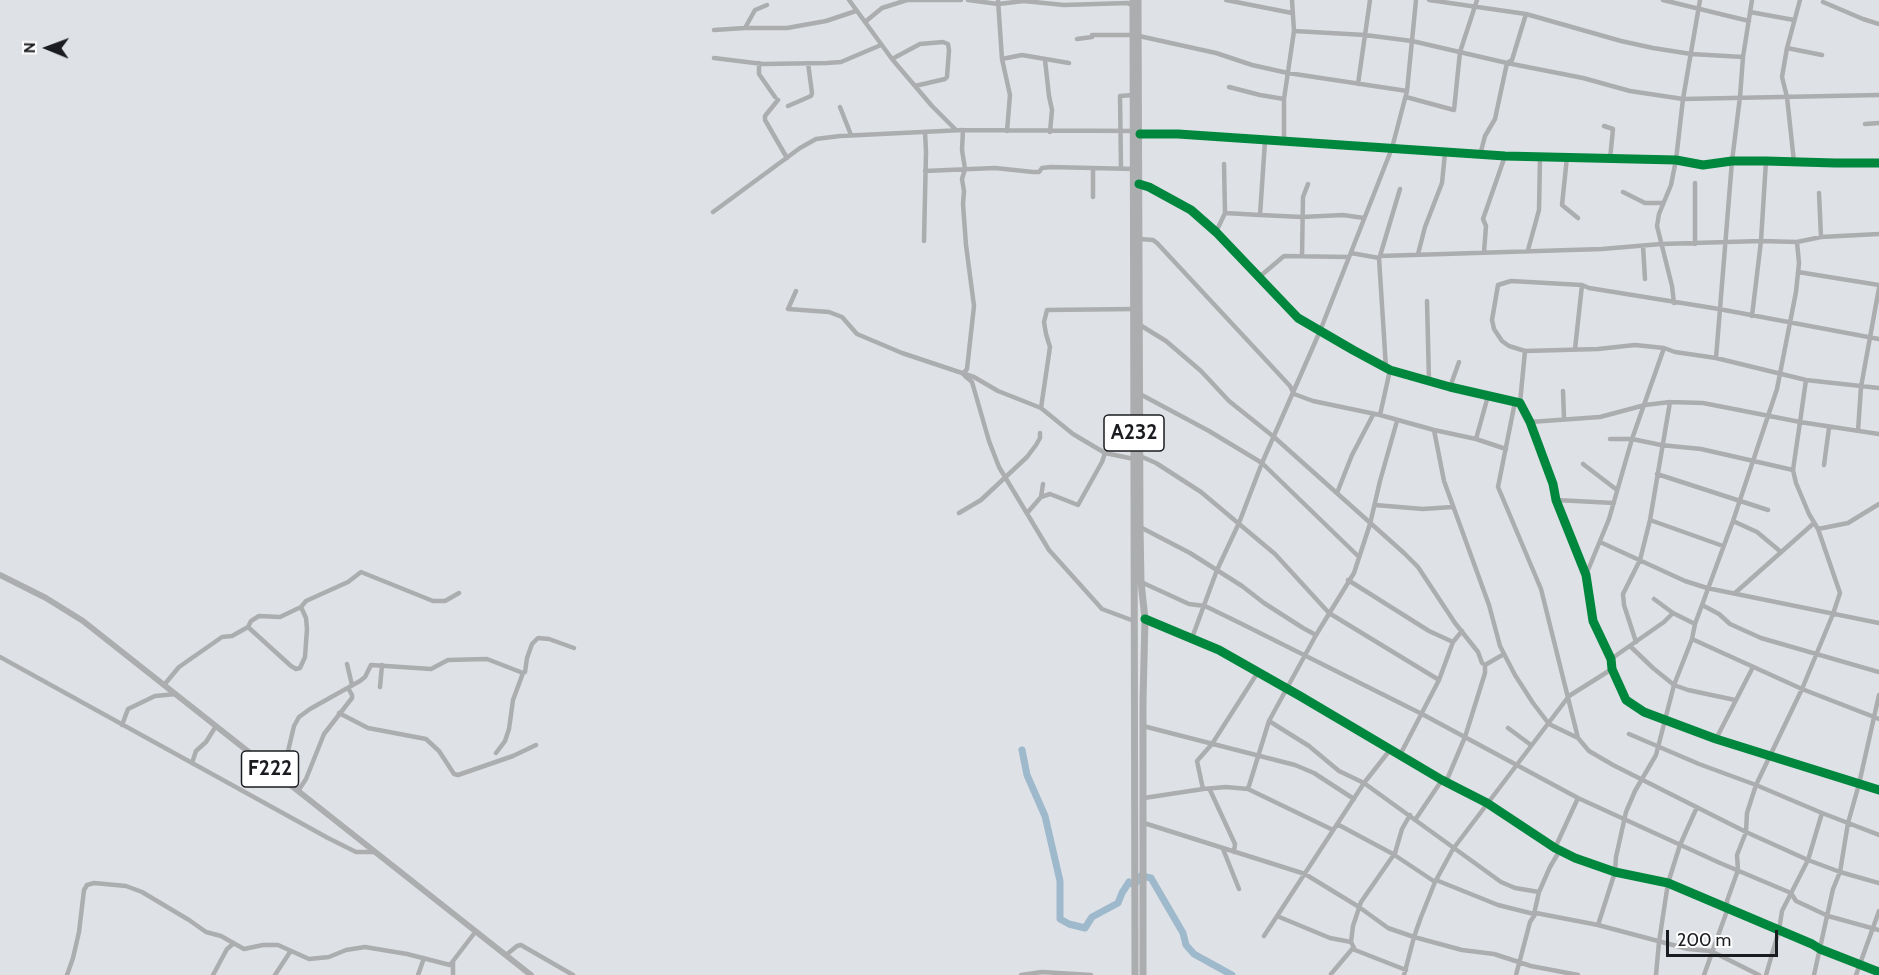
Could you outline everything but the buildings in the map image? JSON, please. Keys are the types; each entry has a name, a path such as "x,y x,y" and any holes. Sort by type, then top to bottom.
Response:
{"highway":[{"name":"A232","path":"1137,458 1140,325 1134,170 1137,132 1133,95 1138,0"},
{"name":"A232","path":"1133,3 1136,36 1139,184 1139,239 1134,309 1137,458 1134,621 1135,975"},
{"name":"A232","path":"1137,473 1141,582 1146,619 1143,700 1143,975"},
{"path":"1134,700 1143,700"}],"main road":[{"name":"F222","path":"0,575 66,610 176,694 531,975"}],"street":[{"path":"849,0 892,59 956,130"},
{"path":"880,0 882,8"},
{"path":"865,22 882,8 907,0 961,0"},
{"path":"968,0 1133,3"},
{"path":"1226,0 1292,13"},
{"path":"1284,142 1284,99 1294,31 1292,0"},
{"path":"1358,84 1370,0"},
{"path":"1192,638 1216,570 1239,523 1262,463 1320,331 1392,148 1407,94 1416,0"},
{"path":"1429,0 1526,14 1621,41 1691,54 1743,57"},
{"path":"1077,39 1092,36 1136,36 1216,53 1288,73 1407,94 1454,110 1460,52 1477,0"},
{"path":"1663,0 1749,21"},
{"path":"1674,303 1658,226 1662,203 1671,185 1676,160 1683,99 1700,0"},
{"path":"1716,358 1732,161 1743,57 1752,0"},
{"path":"1794,162 1787,97 1782,77 1800,0"},
{"path":"998,2 1002,59 1010,95 1007,131"},
{"path":"1823,2 1863,20 1879,24"},
{"path":"746,28 754,10 767,5"},
{"path":"714,30 787,28 826,21 856,11"},
{"path":"1750,12 1794,20"},
{"path":"1480,155 1485,136 1494,119 1507,63 1512,60 1526,14"},
{"path":"1294,31 1365,35 1412,41 1583,78 1630,91 1683,99 1879,95"},
{"path":"892,59 920,44 943,42 948,44 947,77 915,86"},
{"path":"714,58 759,63 841,62 881,45"},
{"path":"1787,48 1822,54"},
{"path":"1002,59 1022,55 1069,63"},
{"path":"1045,60 1052,110 1050,132"},
{"path":"759,63 759,75 776,99 765,116 765,120 786,158"},
{"path":"788,106 811,96 808,63"},
{"path":"1230,87 1284,99"},
{"path":"1121,168 1120,96 1133,95"},
{"path":"840,107 851,135"},
{"path":"1864,124 1879,123"},
{"path":"1604,126 1613,129 1610,159"},
{"path":"712,212 816,139 956,130 1121,131 1480,155 1676,160 1703,165 1766,160 1879,163"},
{"path":"963,130 962,150 965,169 962,179 963,204 974,306 968,369 963,374"},
{"path":"924,241 925,132"},
{"path":"1260,215 1265,141"},
{"path":"1418,254 1425,227 1442,183 1445,153"},
{"path":"1484,252 1486,226 1483,219 1505,156"},
{"path":"1528,250 1539,210 1540,157"},
{"path":"1568,157 1562,205 1578,218"},
{"path":"1752,316 1761,241 1766,160"},
{"path":"1216,232 1225,213 1224,164"},
{"path":"925,171 996,168 1033,172 1039,172 1042,168 1134,170"},
{"path":"1093,197 1094,169"},
{"path":"1695,183 1695,244"},
{"path":"1139,184 1191,210 1216,232 1298,318 1320,331 1388,369 1450,387 1517,402 1530,422 1553,484 1556,500 1586,575 1593,621 1611,659 1612,669 1626,700 1644,712 1716,739 1879,790"},
{"path":"1302,256 1303,198 1308,184"},
{"path":"1380,415 1388,369 1379,257 1400,189"},
{"path":"1623,192 1645,203 1662,203"},
{"path":"1819,193 1821,237"},
{"path":"1225,213 1302,217 1343,215 1364,218"},
{"path":"1258,278 1284,256 1379,257 1661,244 1797,242 1821,237 1879,234"},
{"path":"1139,239 1153,240 1157,243 1294,393 1313,401 1380,415 1476,439 1506,449"},
{"path":"1598,925 1615,872 1626,812 1635,791 1656,755 1674,685 1692,639 1707,588 1768,416 1780,374 1794,305 1798,272 1797,242"},
{"path":"1643,246 1645,279"},
{"path":"1798,272 1879,286 1861,387 1858,430"},
{"path":"1879,339 1581,285 1510,281 1498,285 1492,320 1494,329 1502,341 1525,351 1635,345 1664,348 1806,380 1879,388"},
{"path":"1575,349 1581,285"},
{"path":"796,291 788,309 829,312 842,317 857,334 902,353 963,374 1041,408 1073,434 1105,453 1156,463 1201,492 1275,554 1329,613 1439,680"},
{"path":"1427,301 1429,381"},
{"path":"1041,408 1050,347 1044,318 1047,310 1134,309"},
{"path":"1140,325 1166,341 1201,371 1229,402 1274,437 1418,567 1485,665 1485,673 1465,736 1444,781 1415,820"},
{"path":"1586,575 1614,502 1632,439 1664,348"},
{"path":"1525,351 1517,402 1498,487 1541,589 1578,738"},
{"path":"1450,387 1459,363"},
{"path":"973,380 989,441 999,467 1049,550 1101,609 1134,621"},
{"path":"1704,975 1728,908 1727,901 1738,870 1737,855 1746,832 1747,813 1756,785 1802,689 1840,593 1818,529 1796,483 1793,470 1806,380"},
{"path":"1563,391 1564,418"},
{"path":"1140,394 1262,463 1359,557"},
{"path":"1476,439 1488,396"},
{"path":"1636,642 1623,605 1623,594 1640,560 1650,520 1670,402"},
{"path":"1530,422 1600,417 1645,405 1670,402 1703,403 1829,428 1858,430 1879,435"},
{"path":"1337,493 1352,455 1373,415"},
{"path":"1248,789 1269,721 1286,687 1354,573 1370,524 1397,421"},
{"path":"1824,465 1829,428"},
{"path":"1434,430 1444,481 1452,507 1482,585 1504,654 1527,694 1549,724 1578,738 1589,750 1613,765 1746,832 1808,860 1879,883"},
{"path":"958,513 981,500 1027,457 1040,438 1040,433"},
{"path":"1610,439 1632,439 1701,449 1793,470"},
{"path":"1028,512 1041,497 1050,494 1078,505 1105,453"},
{"path":"1583,464 1617,490"},
{"path":"1657,474 1768,510"},
{"path":"1041,497 1043,484"},
{"path":"1556,500 1614,502"},
{"path":"1818,529 1848,524 1879,504"},
{"path":"1375,505 1423,509 1452,507"},
{"path":"1650,520 1723,546"},
{"path":"1733,520 1757,532 1780,552"},
{"path":"1735,593 1814,522"},
{"path":"1140,527 1190,553 1316,635"},
{"path":"1600,542 1685,581 1707,588 1879,623"},
{"path":"164,685 179,667 222,637 232,636 248,627 260,616 280,617 301,607 306,601 348,582 360,572 433,601 445,602 459,593"},
{"path":"1348,580 1429,631 1453,642"},
{"path":"1141,582 1189,604 1204,606 1422,714 1578,798 1624,820 1791,893 1796,901 1828,916 1879,930"},
{"path":"1654,599 1673,613 1695,624"},
{"path":"1702,605 1741,630 1816,655 1879,672"},
{"path":"248,627 291,666 296,669 300,668 303,666 305,657 307,628 301,607"},
{"path":"1611,659 1664,622 1673,613"},
{"path":"1146,619 1219,650 1286,687 1390,750 1487,803 1558,849 1585,862 1615,872 1668,883 1879,972"},
{"path":"1400,755 1439,680 1453,642 1462,632"},
{"path":"496,753 505,741 509,729 513,700 525,672 532,644 538,638 549,639 574,648"},
{"path":"1692,639 1802,689 1877,718"},
{"path":"1630,646 1674,685 1735,700"},
{"path":"1485,665 1504,654"},
{"path":"0,657 356,852 375,852"},
{"path":"279,776 285,764 294,726 299,717 365,677 371,665 431,669 448,660 487,658 523,673"},
{"path":"298,791 306,779 324,734 352,697 347,664"},
{"path":"380,687 382,665"},
{"path":"1716,739 1753,667"},
{"path":"1410,815 1392,854 1359,907 1351,942 1353,948 1405,972 1413,937 1436,881 1453,849 1569,696 1612,669"},
{"path":"1203,789 1197,761 1212,744 1258,672"},
{"path":"122,725 128,709 155,696 176,694"},
{"path":"1814,975 1833,889 1840,872 1848,824 1877,718 1879,695"},
{"path":"339,713 368,728 426,739 439,751 454,774 458,775 513,756 536,745"},
{"path":"1269,721 1309,747 1339,771 1364,783 1410,815 1500,882 1515,888 1539,892"},
{"path":"192,763 196,751 206,742 216,726"},
{"path":"1143,726 1295,765 1314,773 1354,799"},
{"path":"1508,728 1531,745"},
{"path":"1629,734 1879,835"},
{"path":"1264,936 1364,783 1390,750"},
{"path":"1144,798 1226,787 1248,789 1333,830"},
{"path":"1210,790 1235,844 1234,852"},
{"path":"1516,975 1539,892 1578,798"},
{"path":"1656,975 1668,883 1680,845 1697,807"},
{"path":"1766,975 1782,911 1808,860 1821,813"},
{"path":"1144,823 1305,874 1389,928 1413,937 1462,950 1494,954 1576,975"},
{"path":"1337,824 1436,881 1498,905 1598,925 1688,949 1711,951 1759,975"},
{"path":"1223,849 1239,889"},
{"path":"66,975 79,932 84,890 87,885 94,882 126,886 142,892 206,932 221,936 244,949 278,945 309,959 329,957 346,950 365,947 450,965 476,931"},
{"path":"1856,975 1879,911"},
{"path":"1530,922 1533,913"},
{"path":"1277,916 1330,938 1351,942"},
{"path":"213,975 227,949 233,944"},
{"path":"506,955 521,945 573,975"},
{"path":"1331,974 1353,948"},
{"path":"275,975 291,952"},
{"path":"418,975 424,958"},
{"path":"453,962 453,975"},
{"path":"1021,975 1042,972 1091,975"}],"waterway":[{"path":"1022,750 1027,775 1045,816 1060,881 1060,919 1085,928 1092,917 1118,903 1129,882 1134,885 1141,876 1151,878 1183,933 1186,945 1194,954 1232,975"}],"cycle path":[{"path":"1140,134 1178,134 1505,156 1676,160 1703,165 1732,161 1879,163"},
{"path":"1139,184 1191,210 1216,232 1298,318 1353,350 1390,370 1520,403 1530,422 1553,484 1556,500 1586,575 1593,621 1611,659 1612,669 1626,700 1644,712 1716,739 1879,790"},
{"path":"1145,619 1219,650 1442,780 1487,803 1555,848 1575,858 1615,872 1668,883 1879,972"}]}
